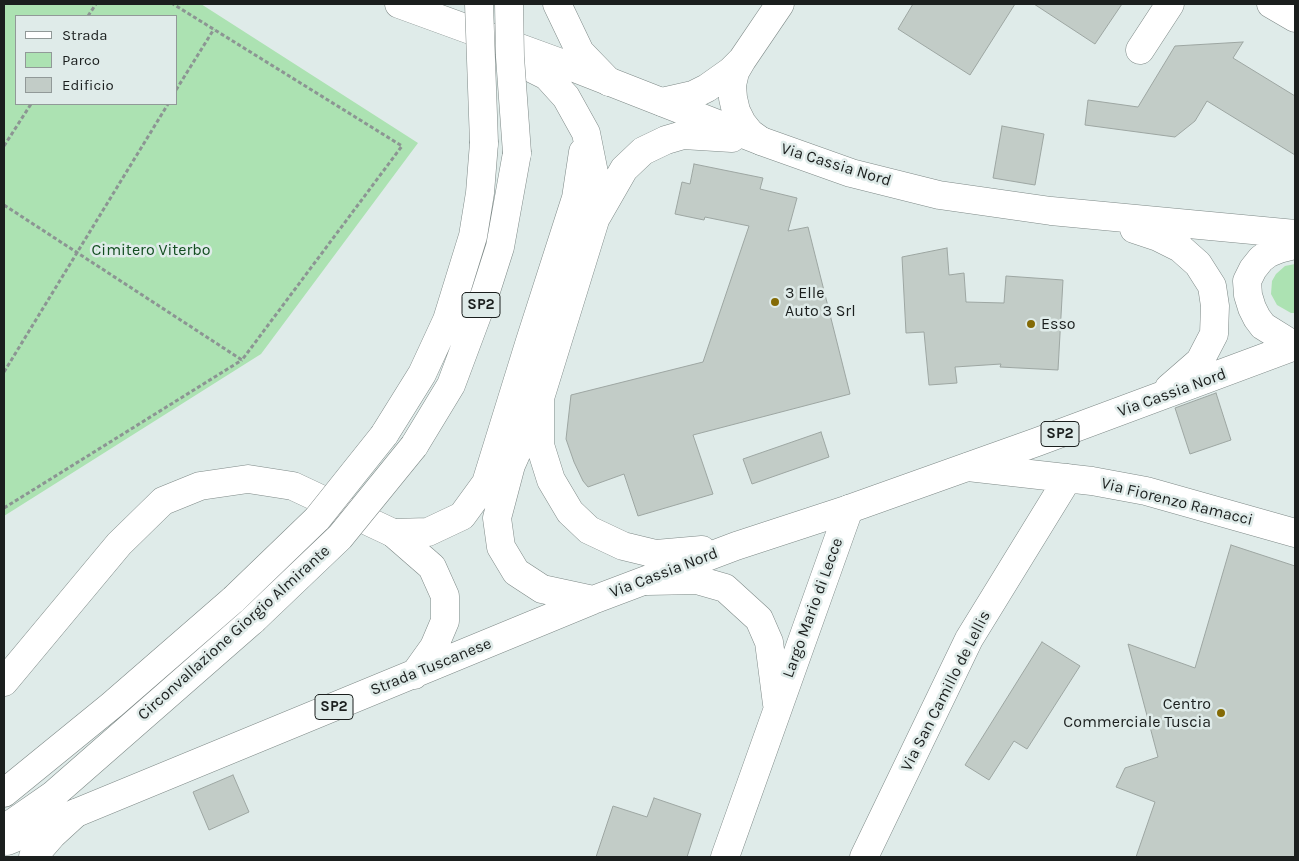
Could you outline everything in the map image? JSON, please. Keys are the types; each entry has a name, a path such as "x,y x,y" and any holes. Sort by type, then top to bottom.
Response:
{"main road":[{"name":"Via Cassia Nord","path":"399,4 761,141 851,173 939,195 1087,216 1295,234"},
{"name":"Via Cassia Nord","path":"399,4 547,76 566,98 586,133 597,188 595,220 540,398 540,445 551,480 570,512 589,530 623,546 656,554 736,546"},
{"name":"Circonvallazione Giorgio Almirante","path":"4,793 112,704 234,599 317,519 384,435 422,374 447,320 473,236 480,193 484,143 479,4"},
{"name":"Circonvallazione Giorgio Almirante","path":"4,829 54,795 254,620 340,537 414,446 451,384 485,294 500,246 517,153 510,57 509,4"},
{"path":"557,4 580,52 609,82"},
{"path":"761,141 750,133 742,123 732,98 732,85 742,60 780,4"},
{"path":"1140,50 1170,4"},
{"path":"1271,4 1295,18"},
{"path":"662,102 693,94 707,88 742,60"},
{"path":"393,533 428,532 462,516 486,483 576,198 586,133"},
{"path":"595,220 624,169 643,152 666,140 683,135 761,141"},
{"path":"1087,216 1158,237 1180,248 1198,264 1212,286 1215,306 1214,334 1200,361 1152,401"},
{"path":"1295,245 1279,248 1269,253 1253,269 1247,281 1248,295 1257,318 1264,326 1295,346"},
{"name":"Via Cassia Nord","path":"593,600 736,546 849,509 1152,401 1295,346"},
{"path":"540,398 511,465 497,518 500,547 516,572 542,589 593,600"},
{"name":"Via Fiorenzo Ramacci","path":"968,467 1068,478 1146,491 1295,533"},
{"name":"Via San Camillo de Lellis","path":"864,857 969,639 1068,478"},
{"path":"4,682 119,544 163,500 200,486 248,479 293,486 393,533 432,567 445,596 445,621 434,647 414,675"},
{"name":"Largo Mario di Lecce","path":"725,857 849,509"},
{"name":"Largo Mario di Lecce","path":"644,582 697,580 725,588 759,619 769,642 778,708"},
{"name":"Strada Tuscanese","path":"76,813 593,600"},
{"path":"32,857 76,813"},
{"name":"SP2","path":"4,842 76,813"}],"path":[{"path":"89,15 96,4"},
{"path":"4,508 242,360 402,146 173,4"},
{"path":"178,87 214,29"},
{"path":"4,146 30,105"},
{"path":"4,372 167,105"},
{"path":"4,205 242,360"}],"green space":[{"name":"Cimitero Viterbo","path":"4,4 201,4 418,143 261,354 4,516"},
{"path":"1295,264 1295,313 1291,313 1277,305 1271,294 1272,281 1276,274 1285,266"}],"building":[{"path":"913,4 1015,4 970,75 898,29"},
{"path":"1034,4 1122,4 1095,44"},
{"path":"1243,42 1233,58 1295,96 1295,155 1207,101 1195,121 1175,137 1085,125 1088,100 1138,107 1175,46"},
{"path":"1002,126 1044,134 1035,185 993,178"},
{"name":"3 Elle Auto 3 Srl","path":"694,164 763,178 760,189 797,198 788,231 808,227 850,394 693,435 713,494 638,516 624,474 588,487 583,481 566,439 571,395 703,362 749,226 705,217 704,220 675,214 682,182 690,184"},
{"path":"947,248 949,275 964,273 966,302 1004,303 1006,276 1063,280 1058,370 1000,367 1001,364 955,367 957,383 929,385 924,332 906,333 902,257"},
{"path":"1216,393 1231,440 1190,454 1175,408"},
{"path":"821,432 829,457 752,484 743,459"},
{"name":"Centro Commerciale Tuscia","path":"1231,545 1295,566 1295,857 1136,857 1155,802 1116,787 1125,768 1158,757 1128,644 1195,668"},
{"path":"1042,642 1080,666 1027,749 1014,741 989,780 965,765"},
{"path":"233,775 249,812 209,830 193,792"},
{"path":"654,798 701,814 687,857 596,857 613,806 647,817"}],"place":[{"name":"3 Elle Auto 3 Srl","path":"775,302"},
{"name":"Esso","path":"1031,324"},
{"name":"Centro Commerciale Tuscia","path":"1221,713"}]}
